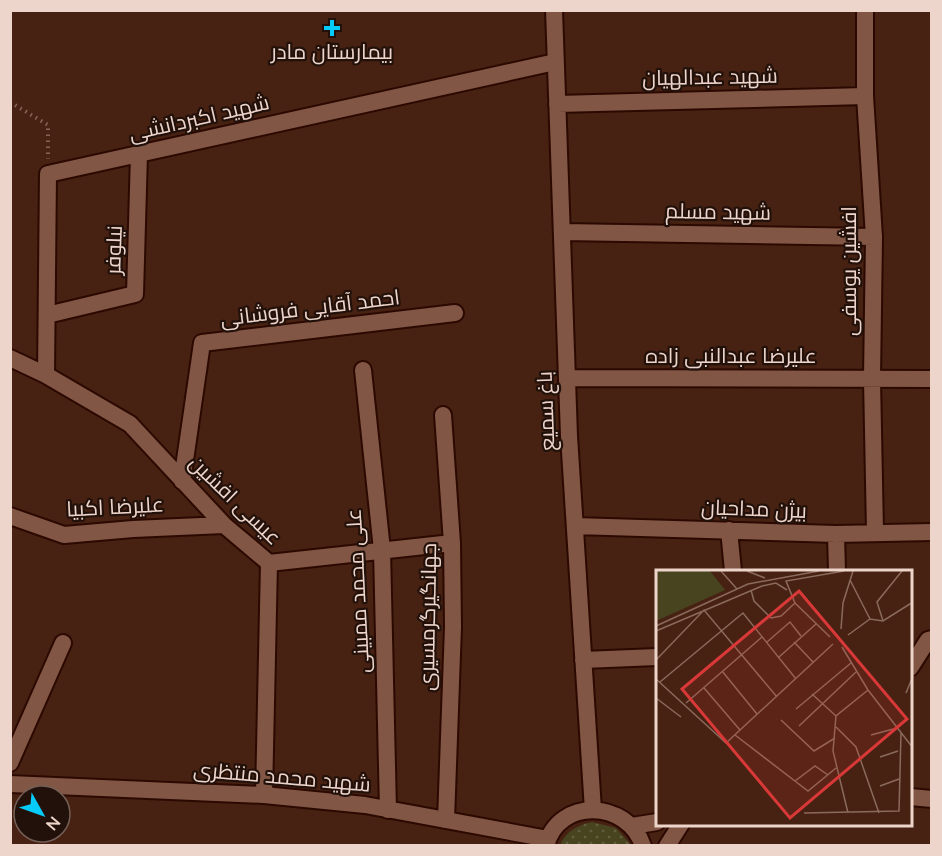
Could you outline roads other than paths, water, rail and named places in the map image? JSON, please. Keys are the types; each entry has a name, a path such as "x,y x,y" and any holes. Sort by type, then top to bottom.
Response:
{"street":[{"name":"باغ سمیع","path":"554,10 567,378 593,810"},
{"name":"افشین یوسفی","path":"865,10 865,96 874,237 872,379 875,532"},
{"name":"شهید اکبردانشی","path":"47,315 48,174 555,62"},
{"name":"شهید عبدالهیان","path":"557,104 865,96"},
{"name":"نیلوفر","path":"47,315 135,294 139,154"},
{"name":"شهید مسلم","path":"562,232 874,237"},
{"name":"احمد آقایی فروشانی","path":"182,481 202,343 455,313"},
{"path":"46,375 47,315"},
{"name":"عیسی افشین","path":"10,358 46,375 130,424 224,525 269,562 264,795"},
{"name":"علی محمد ممبینی","path":"363,370 382,550 388,810"},
{"name":"علیرضا عبدالنبی زاده","path":"567,378 932,379"},
{"name":"جهانگیرگرمسیری","path":"443,415 452,543 453,627 446,820"},
{"name":"علیرضا اکبیا","path":"10,516 64,535 224,525"},
{"name":"بیژن مداحیان","path":"575,526 836,534 932,532"},
{"path":"729,530 733,570"},
{"path":"836,534 837,570"},
{"path":"269,562 452,543"},
{"path":"912,665 928,640 932,639"},
{"path":"10,763 63,643"},
{"path":"583,660 656,657"},
{"name":"شهید محمد منتظری","path":"10,784 264,795 388,810 547,842"},
{"path":"912,797 932,799"},
{"path":"547,842 560,823 577,812 593,810 616,814 632,826 643,846"},
{"path":"632,826 656,822"},
{"path":"667,846 680,826"}],"place":[{"name":"بیمارستان مادر","path":"332,28"}]}
